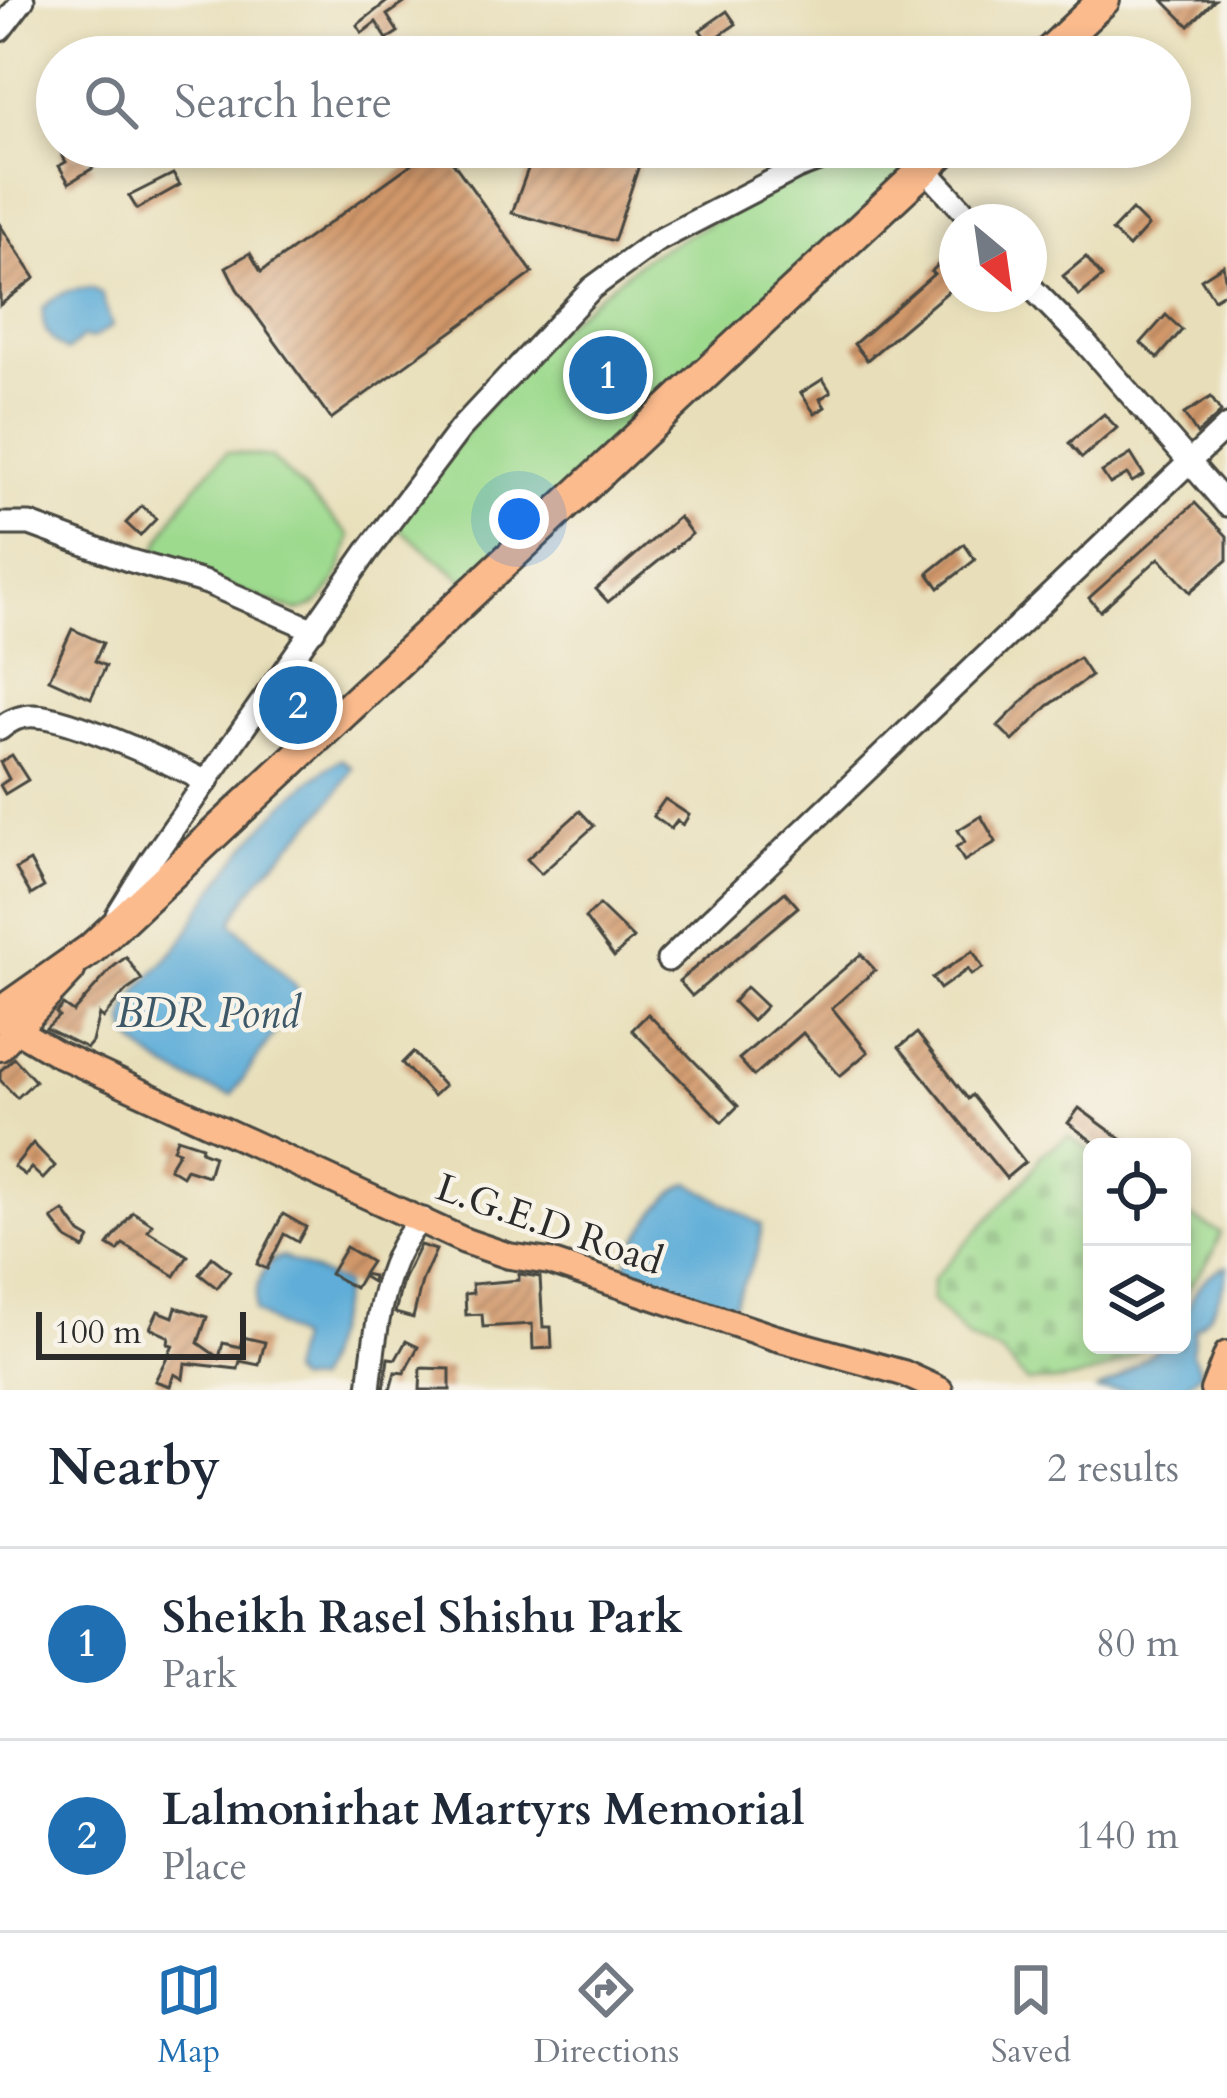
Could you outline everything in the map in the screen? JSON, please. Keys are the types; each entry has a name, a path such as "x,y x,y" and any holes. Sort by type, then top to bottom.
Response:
{"highway":[{"path":"1063,36 1093,4"},
{"path":"5,1028 925,169"}],"main road":[{"name":"L.G.E.D Road","path":"5,1028 465,1241 509,1256 550,1262 773,1337 903,1373 940,1390"},
{"path":"1214,1390 1227,1354"}],"street":[{"path":"0,30 23,0"},
{"path":"98,943 151,860 460,429 592,288 655,242 797,168"},
{"path":"925,169 957,204"},
{"path":"1047,303 1227,505"},
{"path":"668,960 1227,426"},
{"path":"0,524 15,522 62,534 207,583 314,629"},
{"path":"0,730 9,721 34,715 106,739 207,782"},
{"path":"369,1390 380,1304 392,1266 412,1229 423,1219"}],"green space":[{"path":"815,168 926,168 477,591 391,522 541,342 646,257"},
{"path":"227,452 271,457 350,536 334,583 319,602 296,611 153,556 185,500"},
{"path":"1068,1136 1083,1146 1083,1354 1133,1354 1090,1375 1027,1382 1000,1352 969,1339 932,1300 933,1279 1029,1175 1041,1155"},
{"path":"1191,1217 1221,1233 1191,1285"}],"water":[{"path":"91,288 101,293 112,326 92,339 83,337 67,351 48,333 43,308 65,293"},
{"name":"BDR Pond","path":"341,759 352,767 340,789 258,881 232,923 296,986 299,997 232,1095 204,1086 137,1045 128,1032 127,1010 138,990 182,941 247,845 301,789"},
{"path":"690,1183 762,1225 758,1251 733,1305 703,1300 625,1270 650,1220 670,1196"},
{"path":"282,1257 344,1284 314,1382 296,1381 289,1373 297,1339 255,1311 264,1271"},
{"path":"1227,1266 1217,1301 1195,1328 1192,1353 1201,1372 1181,1390 1095,1390 1151,1354 1191,1354 1191,1301 1216,1271"}],"building":[{"path":"389,0 409,0 387,15 398,32 392,36 385,36 376,22 362,33 357,25"},
{"path":"1163,0 1215,0 1189,26"},
{"path":"727,11 736,24 719,36 704,36 700,30"},
{"path":"60,168 93,168 69,183"},
{"path":"406,168 457,168 533,273 331,419 226,267 250,253 261,272"},
{"path":"528,168 638,168 614,241 512,213"},
{"path":"173,174 180,185 137,209 129,196"},
{"path":"1132,210 1148,226 1129,247 1112,231"},
{"path":"0,225 35,278 0,305"},
{"path":"1086,257 1102,277 1079,296 1063,276"},
{"path":"939,264 939,299 867,360 854,344 934,274"},
{"path":"1223,265 1227,291 1214,299 1201,279"},
{"path":"1166,315 1182,330 1158,358 1141,343"},
{"path":"823,379 831,392 820,399 825,407 815,414 801,393"},
{"path":"1211,397 1221,412 1197,434 1184,414"},
{"path":"1104,414 1117,428 1082,458 1069,443"},
{"path":"1131,454 1144,475 1132,482 1127,474 1110,484 1102,472"},
{"path":"1195,503 1227,536 1227,560 1190,592 1159,558 1100,611 1089,598"},
{"path":"142,506 156,519 140,536 126,523"},
{"path":"679,517 692,534 608,602 596,589"},
{"path":"964,544 975,560 939,588 928,573"},
{"path":"72,629 103,643 95,661 106,666 91,698 49,679"},
{"path":"1079,658 1091,676 1048,706 1013,741 998,726 1039,685"},
{"path":"12,755 28,780 5,794 0,785 9,779 0,762"},
{"path":"665,799 689,815 683,825 677,821 671,829 653,816"},
{"path":"580,811 594,826 541,874 527,859"},
{"path":"981,816 996,842 964,861 956,847 965,842 958,830"},
{"path":"30,861 44,887 31,895 16,869"},
{"path":"785,892 798,907 692,996 679,981"},
{"path":"599,905 633,938 614,957 585,918"},
{"path":"973,951 983,968 971,975 968,969 940,989 932,978"},
{"path":"861,954 875,970 832,1008 868,1052 840,1076 803,1033 754,1076 739,1059"},
{"path":"126,957 142,980 103,1018 99,1014 87,1048 46,1028 63,1005 73,1012"},
{"path":"746,987 766,1006 752,1021 733,1002"},
{"path":"648,1014 738,1106 722,1122 632,1030"},
{"path":"917,1033 1025,1162 1006,1178 899,1047"},
{"path":"413,1052 444,1086 433,1096 402,1063"},
{"path":"14,1058 35,1081 17,1098 0,1080 0,1071"},
{"path":"1079,1108 1120,1138 1088,1138 1068,1123"},
{"path":"177,1138 202,1146 201,1151 214,1156 208,1176 186,1169 182,1176 169,1168 179,1151 173,1149"},
{"path":"33,1143 55,1166 43,1179 31,1168 25,1175 14,1167"},
{"path":"64,1211 90,1239 84,1249 67,1239 52,1219"},
{"path":"133,1212 152,1224 148,1231 188,1256 175,1276 123,1244 118,1251 108,1245"},
{"path":"283,1214 306,1227 298,1242 284,1234 267,1269 257,1264"},
{"path":"420,1245 436,1250 413,1318 395,1313 403,1280"},
{"path":"346,1247 371,1262 363,1274 373,1276 372,1282 362,1276 355,1288 330,1274"},
{"path":"212,1257 230,1271 217,1288 199,1274"},
{"path":"519,1274 540,1277 543,1327 551,1327 552,1348 533,1349 532,1324 483,1327 482,1314 466,1315 465,1294 473,1293 472,1284 519,1280"},
{"path":"176,1307 207,1317 198,1343 219,1358 223,1343 240,1347 243,1337 265,1342 259,1365 240,1361 238,1369 185,1363 183,1379 174,1374 170,1386 155,1381 173,1345 168,1344 169,1337 150,1328 158,1311 173,1317"},
{"path":"406,1341 418,1347 404,1373 395,1372 390,1390 384,1390 388,1358 396,1359"},
{"path":"421,1368 450,1369 450,1390 420,1390"}],"place":[{"name":"Sheikh Rasel Shishu Park","path":"608,375"},
{"name":"Lalmonirhat Martyrs Memorial","path":"298,705"}]}
